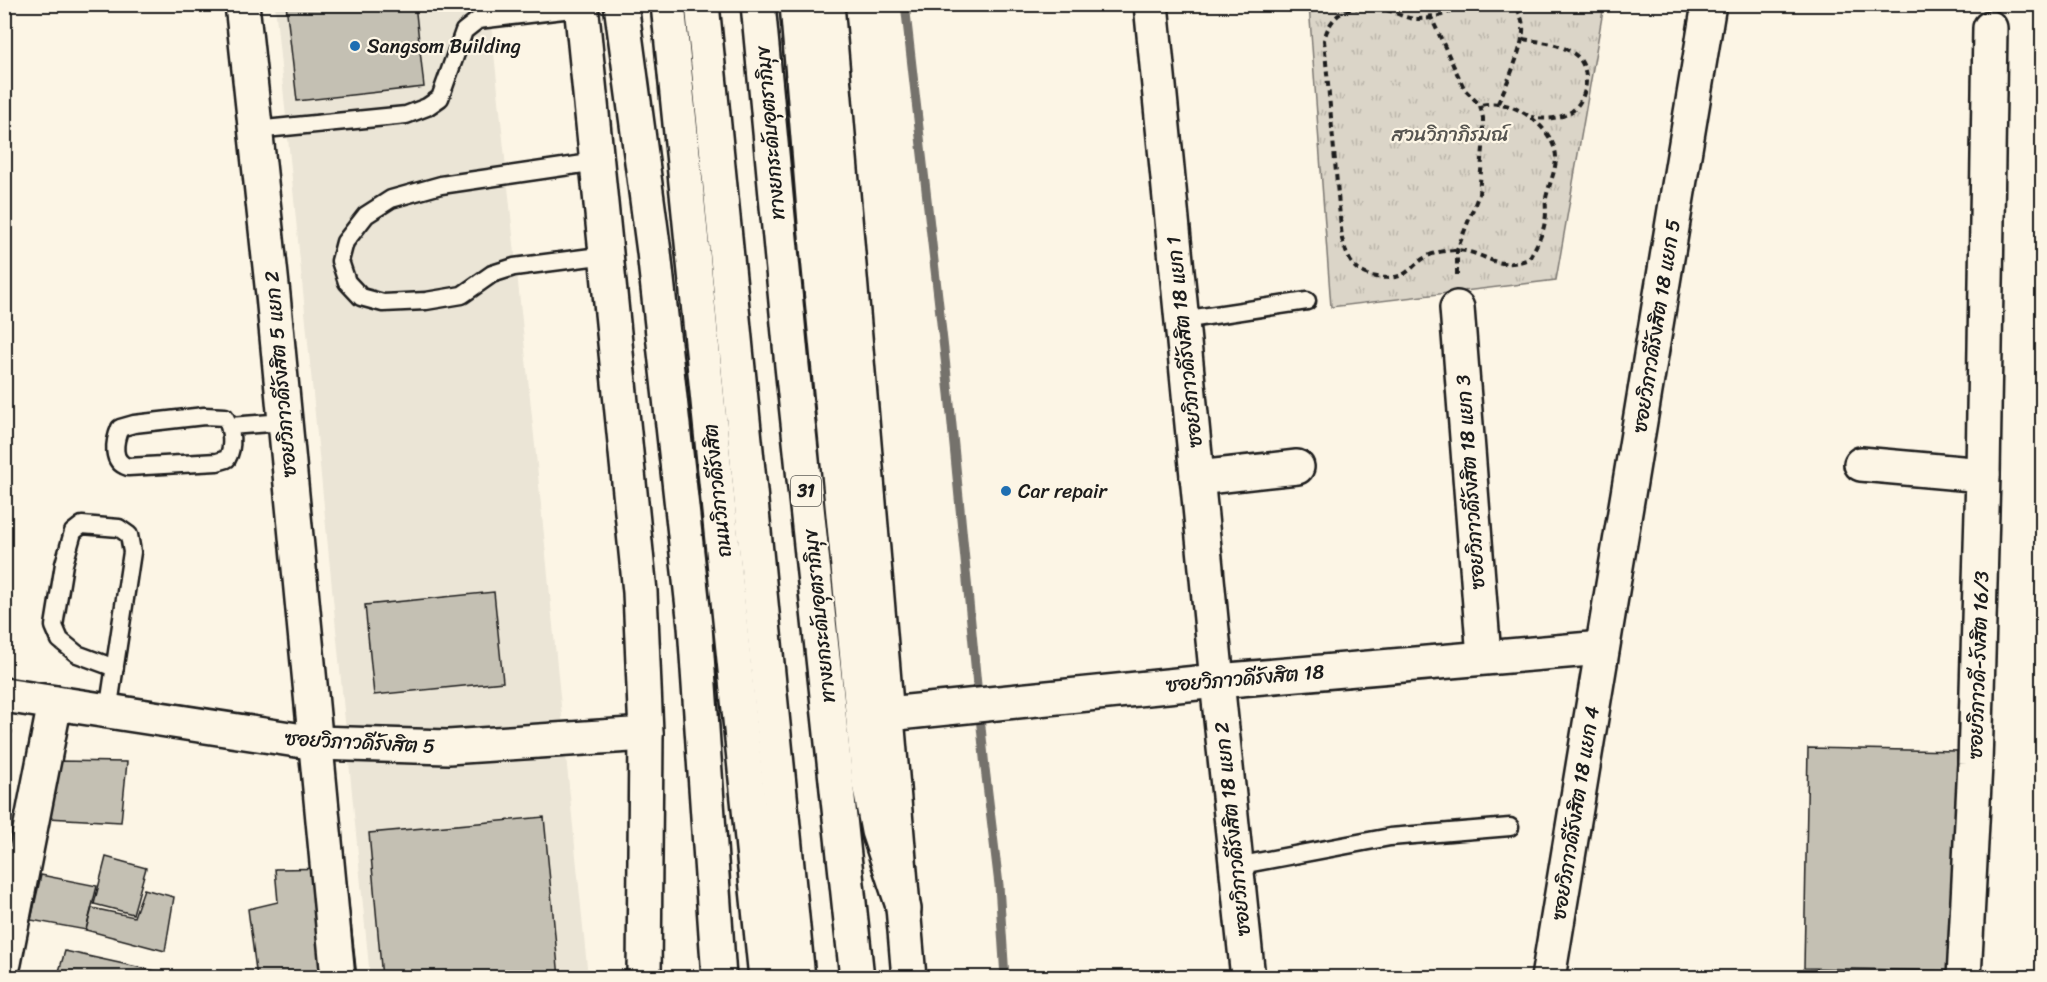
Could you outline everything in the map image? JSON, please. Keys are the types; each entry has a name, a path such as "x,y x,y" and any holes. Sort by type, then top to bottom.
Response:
{"main road":[{"name":"ซอยวิภาวดีรังสิต 5 แยก 2","path":"242,4 338,978"},
{"path":"621,4 654,252 695,626 719,978"},
{"name":"ถนนวิภาวดีรังสิต","path":"668,4 766,978"},
{"path":"702,4 798,978"},
{"name":"ทางยกระดับอุตราภิมุข","path":"758,4 792,366 857,978"},
{"name":"31","path":"772,4 828,639 864,978"},
{"path":"827,4 909,978"},
{"name":"ซอยวิภาวดีรังสิต 18 แยก 1","path":"1151,4 1217,681"},
{"name":"ซอยวิภาวดีรังสิต 18 แยก 5","path":"1602,648 1710,4"},
{"path":"581,6 640,592 645,734 644,978"},
{"path":"798,18 819,270 869,783 878,831 904,909"},
{"name":"ซอยวิภาวดี-รังสิต 16/3","path":"1964,978 1975,764 1983,475 1990,28"},
{"name":"ซอยวิภาวดีรังสิต 18 แยก 3","path":"1457,308 1484,657"},
{"path":"1861,464 1983,475"},
{"path":"1197,478 1297,467"},
{"name":"ซอยวิภาวดีรังสิต 18","path":"888,714 1217,681 1602,648"},
{"name":"ซอยวิภาวดีรังสิต 18 แยก 4","path":"1548,978 1602,648"},
{"name":"ซอยวิภาวดีรังสิต 18 แยก 2","path":"1217,681 1248,978"},
{"name":"ซอยวิภาวดีรังสิต 5","path":"4,695 316,743 448,747 645,734"},
{"path":"4,963 55,703"}],"lane":[{"path":"255,129 406,115 417,111 440,98 464,31 478,20 581,6"},
{"path":"597,162 441,185 391,199 366,215 345,242 340,261 347,282 361,297 383,303 426,301 462,295 492,274 514,267 606,255"},
{"path":"1182,320 1307,301"},
{"path":"219,416 225,417 230,426 231,453 227,459 217,462 128,467 121,465 117,460 116,438 120,428 134,424 219,416"},
{"path":"230,426 285,422"},
{"path":"108,711 115,668 132,552 129,535 119,528 82,525 73,532 64,564 54,626 60,640 77,654 115,668"},
{"path":"1236,867 1390,837 1510,826"}],"path":[{"path":"1430,4 1431,17 1465,90 1480,105 1483,118 1479,194 1457,250"},
{"path":"1461,4 1448,14 1419,19 1399,16 1386,9 1346,9 1327,27 1324,40 1342,239 1350,260 1357,269 1389,278 1402,275 1425,257 1457,250 1497,263 1514,264 1528,259 1541,237 1546,219 1545,206 1548,187 1554,173 1556,158 1554,145 1530,117 1510,106 1498,103 1480,105"},
{"path":"1498,103 1523,39 1522,21 1514,4"},
{"path":"1523,39 1551,43 1574,53 1586,74 1581,101 1571,112 1549,118 1530,117"}],"shaded area":[{"path":"275,5 489,5 588,977 370,977"}],"green space":[{"name":"สวนวิภาภิรมณ์","path":"1309,5 1604,5 1556,280 1331,307"}],"building":[{"name":"Sangsom Building","path":"286,4 415,4 424,87 297,101"},
{"path":"494,592 503,682 374,695 365,605"},
{"path":"4,730 12,731 4,772"},
{"path":"1808,748 1957,751 1953,971 1804,968"},
{"path":"55,761 127,762 121,822 48,818"},
{"path":"544,817 559,978 382,978 369,833"},
{"path":"106,857 146,868 133,914 94,904"},
{"path":"345,868 357,978 257,978 248,909 278,902 275,869"},
{"path":"41,875 97,886 86,930 31,920"},
{"path":"144,889 174,897 165,951 86,930 92,908 134,917"},
{"path":"65,951 187,978 57,978"}],"waterway":[{"path":"905,4 949,394 985,768 999,885 1005,978"}],"place":[{"name":"Sangsom Building","path":"355,46"},
{"name":"Car repair","path":"1006,491"}]}
